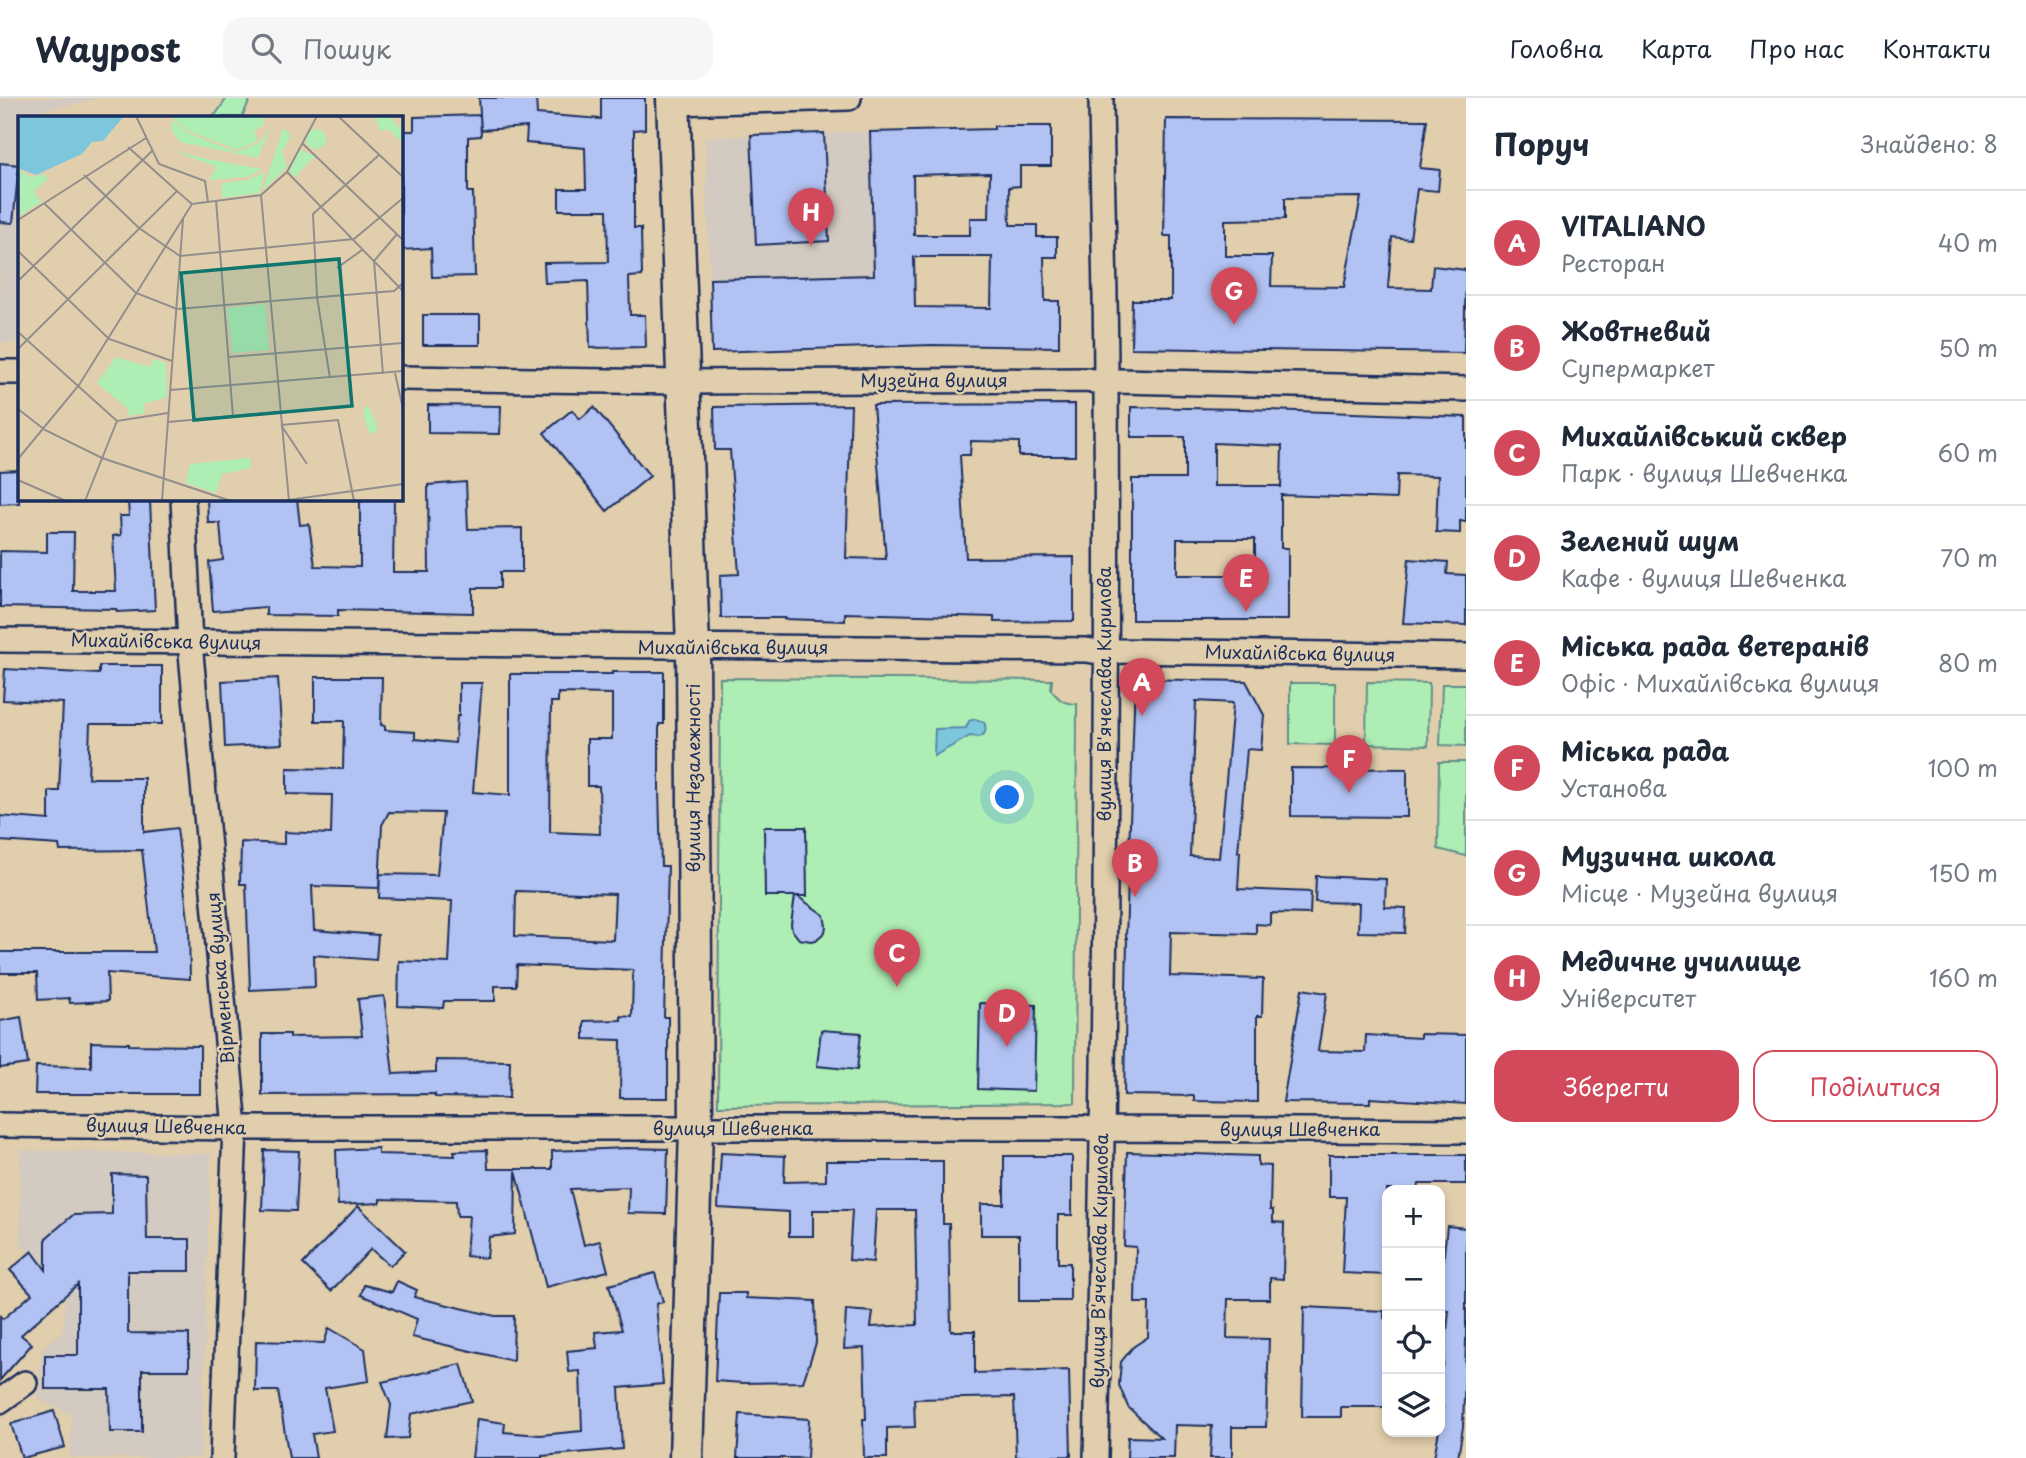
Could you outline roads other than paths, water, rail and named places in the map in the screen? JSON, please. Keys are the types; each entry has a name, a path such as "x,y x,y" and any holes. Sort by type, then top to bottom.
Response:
{"street":[{"path":"673,100 849,98"},
{"name":"вулиця В'ячеслава Кирилова","path":"1096,1458 1103,1131 1106,653 1106,383 1101,98"},
{"name":"вулиця Незалежності","path":"673,100 693,648 696,1129 686,1458"},
{"path":"0,372 18,372"},
{"name":"Музейна вулиця","path":"402,378 683,382 1087,380 1106,383 1134,381 1466,388"},
{"name":"Вірменська вулиця","path":"183,500 190,642 234,1128 222,1458"},
{"name":"Михайлівська вулиця","path":"0,640 1466,656"},
{"name":"вулиця Шевченка","path":"0,1125 1466,1131"},
{"path":"0,1401 25,1383"}],"water":[{"path":"975,719 984,722 986,729 983,735 970,736 934,756 935,729 966,728 969,721"}],"place":[{"name":"Медичне училище","path":"811,246"},
{"name":"Музична школа","path":"1234,325"},
{"name":"Міська рада ветеранів","path":"1246,612"},
{"name":"VITALIANO","path":"1142,716"},
{"name":"Міська рада","path":"1349,793"},
{"name":"Жовтневий","path":"1135,897"},
{"name":"Михайлівський сквер","path":"897,987"},
{"name":"Зелений шум","path":"1007,1047"}]}
